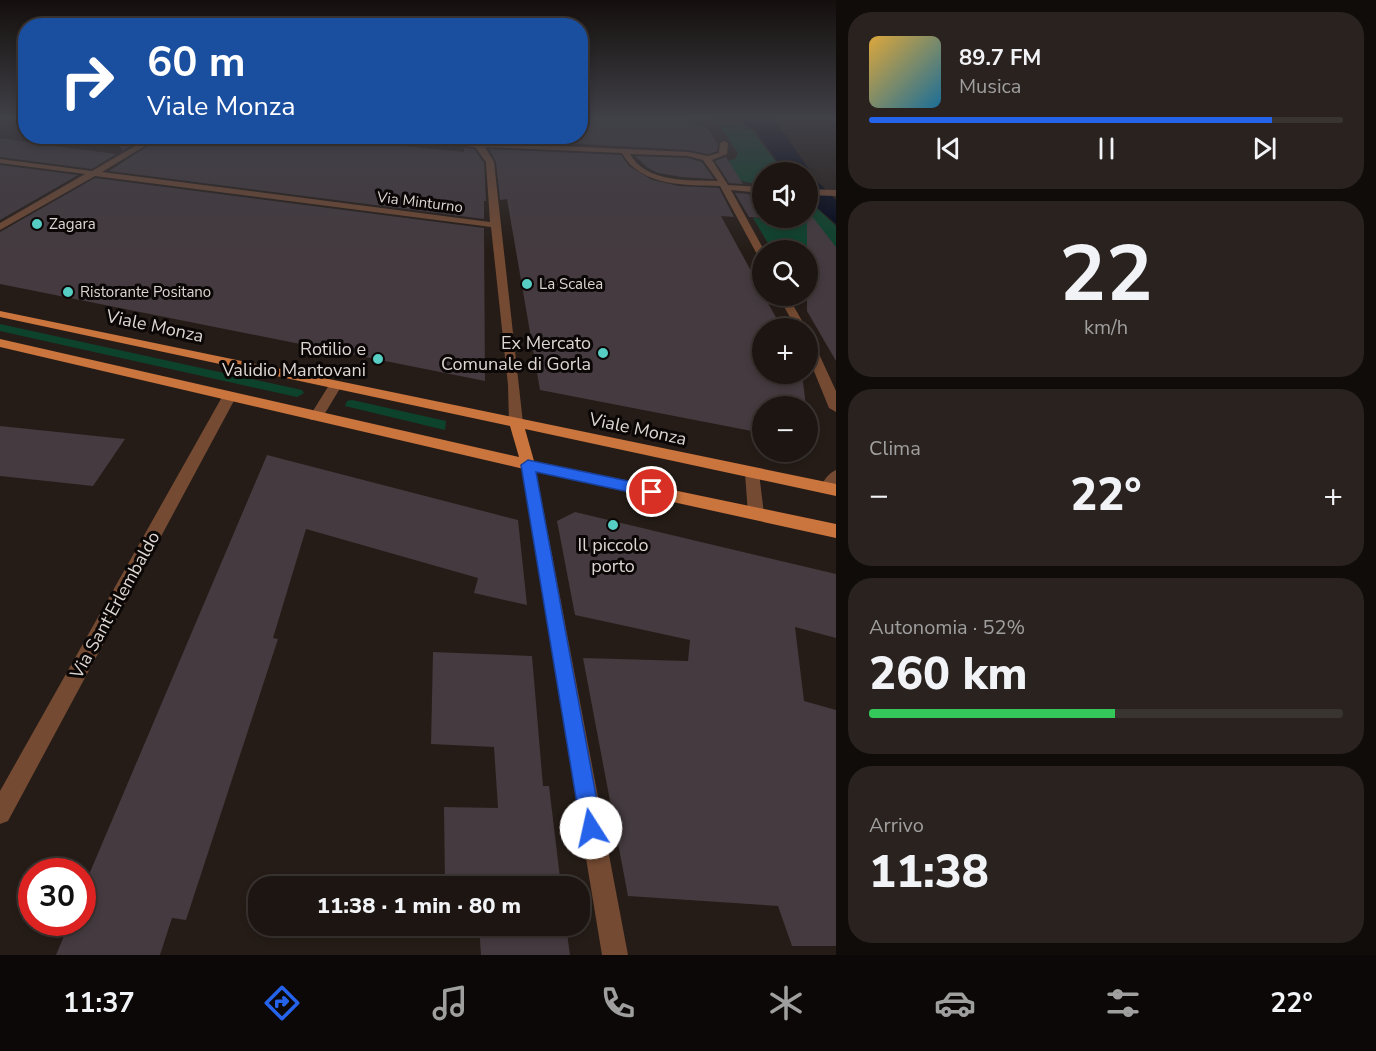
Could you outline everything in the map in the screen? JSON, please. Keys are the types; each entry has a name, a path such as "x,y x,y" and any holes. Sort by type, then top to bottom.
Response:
{"main road":[{"name":"Viale Monza","path":"0,314 752,473 833,485"},
{"path":"0,344 528,465 836,531"},
{"path":"516,423 528,465"}],"street":[{"name":"Via Minturno","path":"4,162 92,175 495,225"},
{"path":"0,227 115,162"},
{"path":"490,162 516,423"},
{"path":"631,162 633,165 656,176 752,189"},
{"path":"710,162 753,240"},
{"path":"818,192 835,193"},
{"path":"818,363 836,408"},
{"path":"316,417 336,385"},
{"name":"Via Sant'Erlembaldo","path":"0,813 229,397"},
{"path":"528,465 615,955"},
{"path":"752,473 756,514"}],"green space":[{"path":"723,162 776,162 776,162 752,162 752,183 734,177"},
{"path":"818,209 836,226 836,271 818,258 818,240 766,240 759,228 818,228"},
{"path":"0,324 302,390 304,393 297,397 0,331"},
{"path":"352,400 446,421 445,430 345,406 347,401"}],"water":[{"path":"818,182 836,200 836,224 818,208"}],"building":[{"path":"35,162 104,162 92,169"},
{"path":"124,162 483,162 486,201 484,201 484,219 109,171"},
{"path":"496,162 626,162 652,180 679,186 719,188 734,217 721,216 752,273 752,306 770,306 776,318 752,318 752,384 803,384 805,396 752,396 752,431 540,390 507,199 500,200"},
{"path":"641,162 700,162 714,179 658,173"},
{"path":"715,162 729,162 743,184 729,183"},
{"path":"0,165 78,175 0,220"},
{"path":"95,178 484,228 485,381 0,284 0,232"},
{"path":"735,193 749,194 752,200 752,217 749,217"},
{"path":"818,224 836,247 836,361 818,330 818,318 811,318 807,311 807,306 818,306 818,240 807,240 807,228 818,228"},
{"path":"0,426 125,439 93,486 0,476"},
{"path":"267,455 518,520 527,605 474,593 478,578 306,529 273,638 278,639 186,920 172,918 160,955 56,955 64,936 96,936 96,858"},
{"path":"575,512 836,574 836,638 795,627 804,701 836,710 836,946 792,946 778,906 628,896 583,658 688,661 690,640 575,615 557,521"},
{"path":"433,652 532,656 543,786 549,786 560,876 445,876 444,807 498,808 494,747 431,744"},
{"path":"480,936 567,936 570,955 481,955"}],"place":[{"name":"Zagara","path":"37,224"},
{"name":"La Scalea","path":"527,284"},
{"name":"Ristorante Positano","path":"68,292"},
{"name":"Ex Mercato Comunale di Gorla","path":"603,353"},
{"name":"Rotilio e Validio Mantovani","path":"378,359"},
{"name":"Il piccolo porto","path":"613,525"}],"route":[{"path":"591,828 528,465 652,492"}]}
